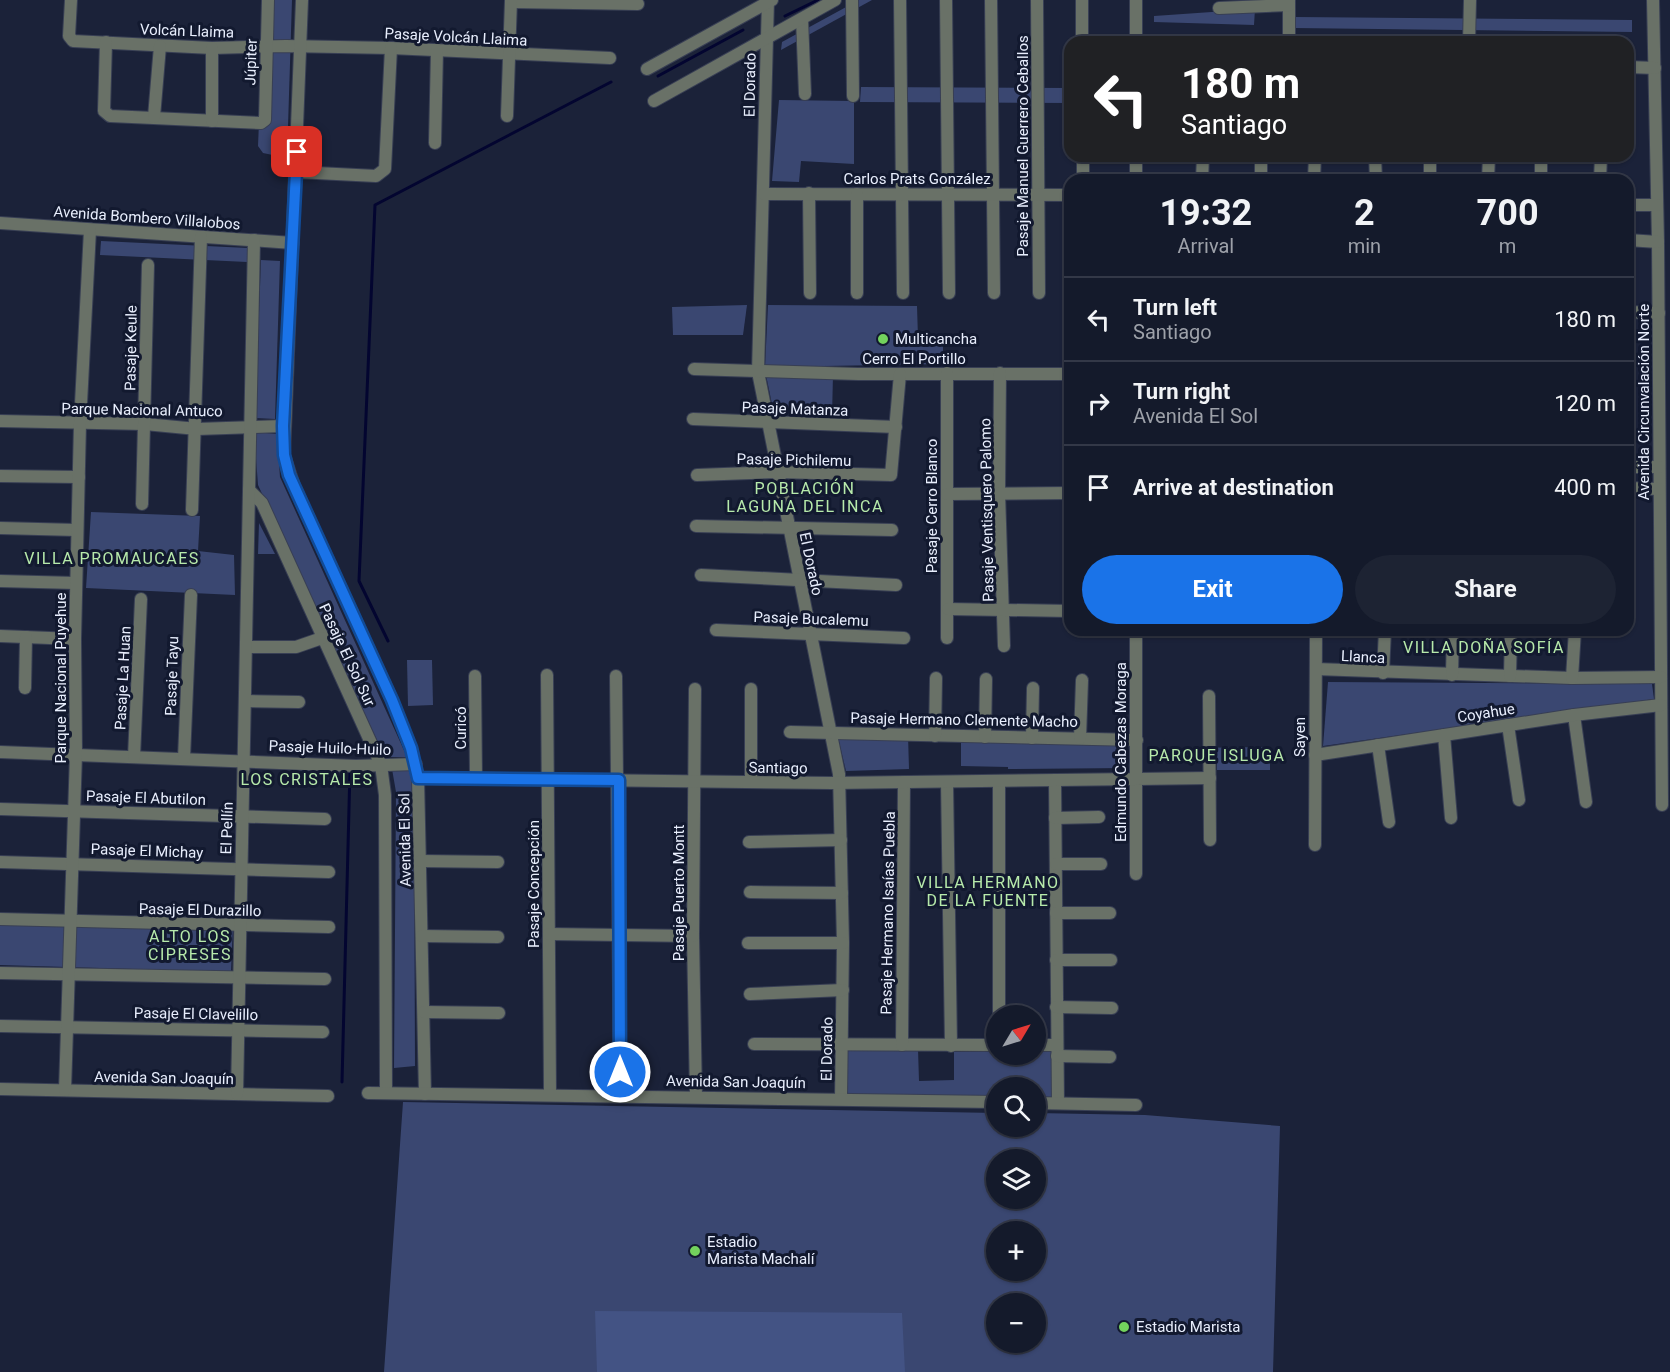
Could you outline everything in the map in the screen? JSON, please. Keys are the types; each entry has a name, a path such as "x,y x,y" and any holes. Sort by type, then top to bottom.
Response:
{"street":[{"name":"Volcán Llaima","path":"71,0 69,36 73,41 212,48 300,46"},
{"name":"Júpiter","path":"212,121 261,123 265,120 268,0"},
{"name":"Avenida El Sol","path":"302,0 297,172 283,426 284,455 289,475 392,700 416,764 421,861 425,1094"},
{"path":"654,101 835,0"},
{"path":"852,0 853,96"},
{"path":"900,0 903,293"},
{"path":"946,0 950,194 949,293"},
{"path":"991,0 994,293"},
{"name":"Pasaje Manuel Guerrero Ceballos","path":"1037,0 1039,293"},
{"path":"1082,0 1082,36"},
{"path":"1136,0 1136,36"},
{"path":"1470,0 1470,36"},
{"name":"Avenida Circunvalación Norte","path":"1653,0 1658,205 1662,805"},
{"path":"507,116 511,1 638,4"},
{"path":"647,69 769,1"},
{"name":"El Dorado","path":"769,1 765,40 764,194 758,372 766,423 831,732 839,783 843,943 841,1099"},
{"path":"1219,8 1289,3 1289,36"},
{"path":"802,19 805,94"},
{"path":"106,42 105,114 212,121 212,48"},
{"path":"154,117 160,45"},
{"name":"Pasaje Volcán Llaima","path":"300,46 610,58"},
{"path":"297,172 376,176 385,169 391,48"},
{"path":"435,143 437,50"},
{"path":"1634,67 1655,68"},
{"path":"809,193 810,293"},
{"name":"Carlos Prats González","path":"764,194 1064,195"},
{"path":"857,194 857,293"},
{"path":"1634,204 1658,205"},
{"name":"Avenida Bombero Villalobos","path":"0,223 293,243"},
{"name":"Parque Nacional Puyehue","path":"65,1090 76,754 75,639 80,423 90,230"},
{"path":"192,510 197,429 201,237"},
{"path":"249,490 254,240"},
{"path":"1634,240 1658,242"},
{"name":"Pasaje Keule","path":"142,504 148,265"},
{"path":"1634,312 1659,312"},
{"name":"Cerro El Portillo","path":"694,369 900,374 1064,374"},
{"name":"Pasaje Cerro Blanco","path":"947,373 947,638"},
{"name":"Pasaje Ventisquero Palomo","path":"1000,373 999,493 1004,646"},
{"path":"896,427 900,374"},
{"name":"Pasaje Matanza","path":"693,419 896,427"},
{"name":"Parque Nacional Antuco","path":"0,421 145,424 197,429 249,425 283,426"},
{"name":"Pasaje Pichilemu","path":"697,475 776,472 891,475 896,427"},
{"path":"1634,467 1659,467"},
{"path":"0,476 79,477"},
{"path":"1634,488 1659,489"},
{"name":"Pasaje El Sol Sur","path":"249,490 262,503 381,765 384,795 386,1093"},
{"name":"El Pellín","path":"237,1094 249,490"},
{"path":"947,494 1064,493"},
{"path":"696,526 892,530"},
{"path":"0,528 77,531"},
{"path":"700,575 896,585"},
{"path":"0,581 76,583"},
{"name":"Pasaje Tayu","path":"184,758 190,595"},
{"name":"Pasaje La Huan","path":"134,757 141,600"},
{"path":"948,609 1064,611"},
{"name":"Pasaje Bucalemu","path":"716,630 904,638"},
{"path":"0,636 75,639"},
{"name":"Edmundo Cabezas Moraga","path":"1136,636 1136,874"},
{"name":"Sayen","path":"1315,845 1316,636"},
{"path":"1383,673 1385,636"},
{"path":"1452,675 1453,636"},
{"path":"1510,676 1511,636"},
{"path":"1572,678 1575,636"},
{"path":"25,688 26,637"},
{"path":"246,647 296,647 322,638"},
{"name":"Llanca","path":"1316,669 1572,678 1661,677"},
{"name":"Pasaje Concepción","path":"547,675 549,1093"},
{"name":"Curicó","path":"475,676 476,779"},
{"path":"616,676 619,780 620,1095"},
{"path":"934,736 936,678"},
{"path":"985,737 986,679"},
{"path":"1080,738 1082,680"},
{"path":"1032,738 1033,688"},
{"name":"Pasaje Puerto Montt","path":"695,689 693,936 696,1097"},
{"path":"751,689 751,782"},
{"path":"1209,696 1210,840"},
{"path":"245,701 299,702"},
{"name":"Coyahue","path":"1315,755 1574,715 1661,705"},
{"path":"1574,715 1586,802"},
{"path":"1508,725 1519,800"},
{"name":"Pasaje Hermano Clemente Macho","path":"790,732 1137,740"},
{"path":"1444,735 1451,818"},
{"path":"1378,745 1389,822"},
{"name":"Pasaje Huilo-Huilo","path":"0,752 381,765 416,764"},
{"name":"Santiago","path":"418,778 839,783 1210,778"},
{"path":"1055,780 1058,1103"},
{"path":"999,781 999,1005"},
{"name":"Pasaje Hermano Isaías Puebla","path":"902,1045 904,782"},
{"path":"947,782 951,1046"},
{"name":"Pasaje El Abutilon","path":"0,809 326,819"},
{"path":"1055,818 1099,817"},
{"path":"749,842 841,840"},
{"path":"421,861 498,862"},
{"name":"Pasaje El Michay","path":"0,862 328,872"},
{"path":"1056,864 1101,864"},
{"path":"750,892 842,893"},
{"path":"1056,913 1110,913"},
{"name":"Pasaje El Durazillo","path":"0,919 329,927"},
{"path":"549,934 693,936"},
{"path":"422,936 498,937"},
{"path":"748,943 843,943"},
{"path":"1056,960 1111,960"},
{"path":"0,973 325,979"},
{"path":"750,993 843,990"},
{"path":"1056,1007 1112,1008"},
{"path":"424,1012 499,1013"},
{"name":"Pasaje El Clavelillo","path":"0,1026 323,1032"},
{"path":"754,1044 986,1045"},
{"path":"1046,1048 1110,1056"},
{"name":"Avenida San Joaquín","path":"0,1089 328,1096"},
{"name":"Avenida San Joaquín","path":"368,1093 549,1093 986,1102"},
{"path":"1046,1102 1136,1105"}],"shaded area":[{"path":"264,0 292,0 287,158 263,153 258,146"},
{"path":"859,0 872,0 781,50 782,42"},
{"path":"1255,9 1254,25 1154,22 1154,16"},
{"path":"1296,17 1632,20 1632,32 1293,28"},
{"path":"861,87 1064,88 1064,103 860,102"},
{"path":"779,100 854,101 854,164 801,161 799,182 772,181"},
{"path":"101,241 248,248 247,262 100,255"},
{"path":"261,260 280,261 275,419 255,418"},
{"path":"747,305 743,335 673,335 672,307"},
{"path":"768,305 917,306 918,338 943,338 943,364 765,367"},
{"path":"766,375 833,375 832,416 774,414"},
{"path":"254,432 277,434 280,477 407,757 385,757 258,485"},
{"path":"91,512 200,516 198,551 234,555 235,595 86,588"},
{"path":"259,523 275,554 258,554"},
{"path":"407,660 432,660 433,705 408,706"},
{"path":"1328,682 1652,684 1654,699 1323,746"},
{"path":"837,733 908,735 909,769 846,771"},
{"path":"961,738 1126,739 1127,768 1008,769 1008,767 961,766"},
{"path":"1270,747 1270,770 1217,770 1217,762 1186,763 1185,748"},
{"path":"392,769 409,769 414,792 415,1066 394,1068 396,792"},
{"path":"0,922 233,925 231,972 0,965"},
{"path":"847,1049 918,1049 919,1081 954,1080 954,1052 986,1051 986,1065 1046,1065 1046,1050 1051,1050 1053,1101 1046,1101 1046,1077 986,1077 986,1099 846,1095"},
{"name":"Estadio Marista Machalí","path":"403,1102 986,1113 986,1137 1046,1137 1046,1113 1145,1115 1280,1126 1273,1372 384,1372"},
{"path":"595,1311 902,1313 905,1372 597,1372"}],"waterway":[{"path":"785,16 818,0"},
{"path":"658,76 743,30"},
{"path":"388,641 359,581 375,205 611,82"},
{"path":"342,1082 350,769"}],"place":[{"name":"Multicancha","path":"883,339"},
{"name":"Estadio Marista Machalí","path":"695,1251"},
{"name":"Estadio Marista","path":"1124,1327"}],"district":[{"name":"POBLACIÓN LAGUNA DEL INCA","path":"805,497"},
{"name":"VILLA PROMAUCAES","path":"112,558"},
{"name":"VILLA DOÑA SOFÍA","path":"1484,647"},
{"name":"PARQUE ISLUGA","path":"1217,755"},
{"name":"LOS CRISTALES","path":"307,779"},
{"name":"VILLA HERMANO DE LA FUENTE","path":"988,891"},
{"name":"ALTO LOS CIPRESES","path":"190,945"}],"route":[{"path":"297,152 283,426 285,464 392,700 411,748 418,778 619,780 620,1072"}]}
